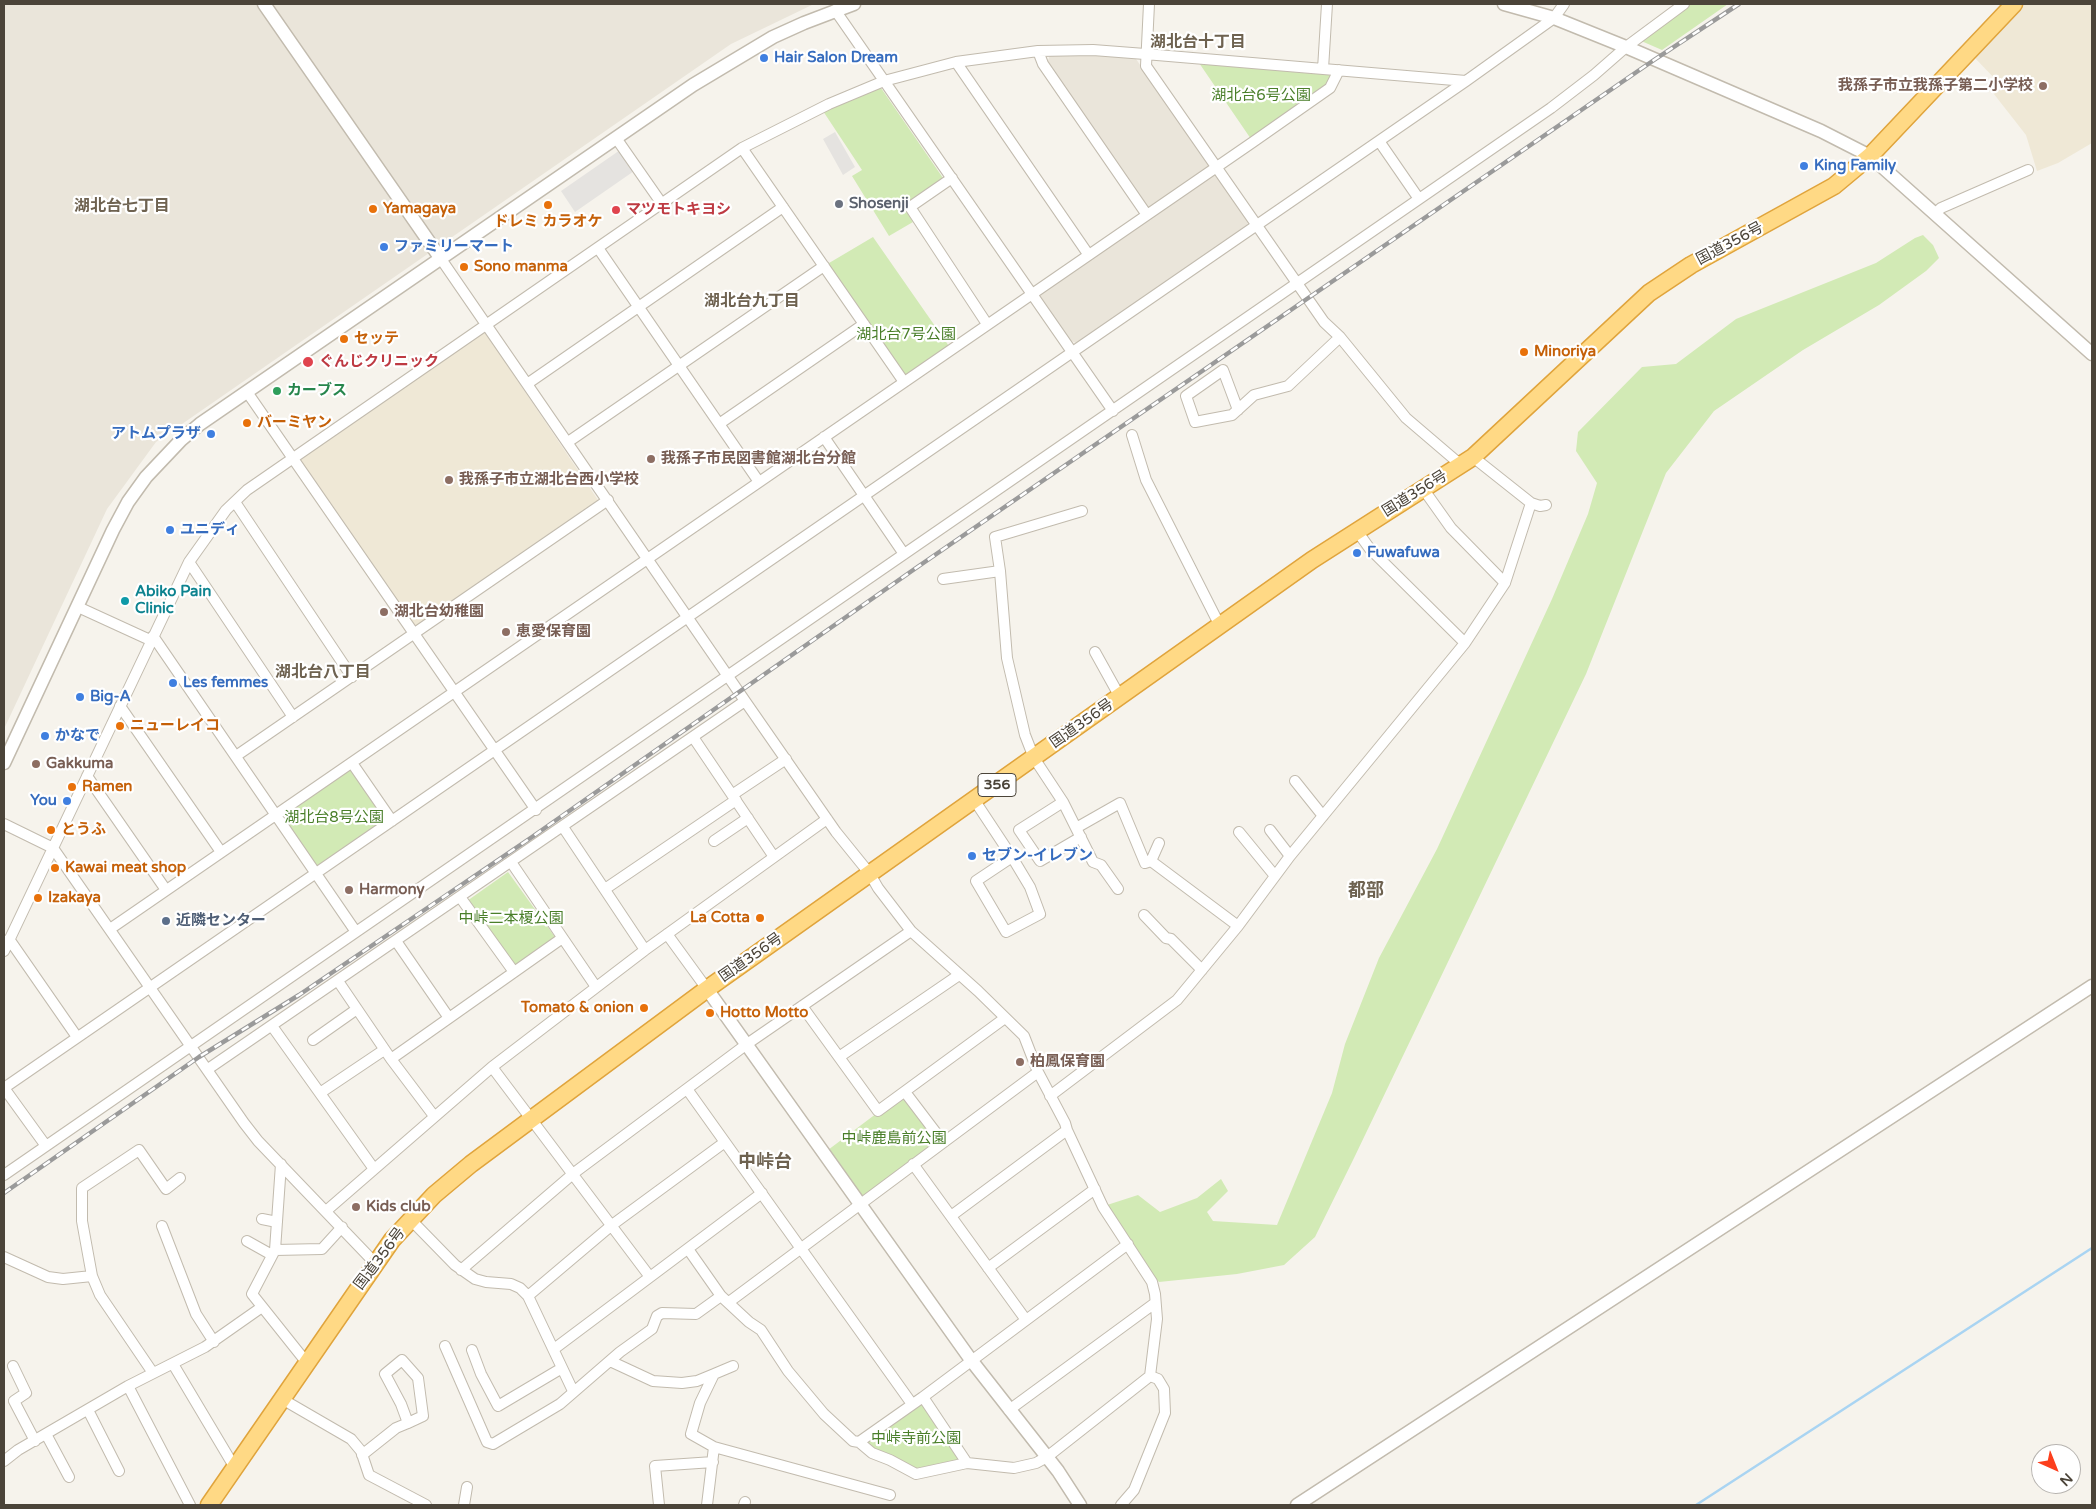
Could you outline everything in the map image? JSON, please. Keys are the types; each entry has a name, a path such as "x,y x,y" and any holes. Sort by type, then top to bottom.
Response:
{"highway":[{"name":"国道356号","path":"209,1505 376,1263 410,1220 434,1195 471,1164 707,989 1220,626 1357,531 1467,461 1649,293 1691,265 1834,186 1870,156 2014,4"}],"street":[{"path":"264,4 827,819 911,931 1024,1036 1038,1072 1065,1123 1103,1207 1152,1282 1157,1319 1150,1376 1047,1457 1036,1463 1014,1468 968,1463 916,1474 872,1453 859,1442 853,1441 824,1414 788,1371 761,1330 749,1322 725,1299 688,1249"},
{"path":"4,763 128,502 164,456 194,430 247,392 693,85 743,54 833,7 854,4"},
{"path":"1149,4 1145,54 1146,66 1324,322 1340,337 1406,418 1531,503 1540,506 1546,505"},
{"path":"1323,69 1328,4"},
{"path":"1504,4 1554,18 1626,47 1821,131 1870,156 2092,354"},
{"path":"46,1146 4,1088 1466,81 1554,18 1564,4"},
{"path":"4,1175 536,810 1551,108 1594,75 1626,47 1684,4"},
{"path":"833,7 1112,410"},
{"path":"4,951 189,562 200,545 235,502 247,490 742,148 829,104 884,81 956,62 1038,52 1093,50 1466,81"},
{"path":"1038,52 1043,64 1147,215"},
{"path":"956,62 1088,254"},
{"path":"110,929 1330,88 1339,70"},
{"path":"616,138 662,204"},
{"path":"1379,140 1419,199"},
{"path":"742,148 904,382"},
{"path":"1935,214 1941,208 2028,170"},
{"path":"952,178 910,207 987,324"},
{"path":"527,384 783,207"},
{"path":"598,248 759,482"},
{"path":"568,442 824,266"},
{"path":"718,424 864,324"},
{"path":"1238,410 1223,370 1186,396 1195,422 1232,415 1238,410 1254,395 1288,386 1340,337"},
{"path":"247,392 536,810"},
{"path":"1132,435 1146,480 1220,626"},
{"path":"824,436 904,554"},
{"path":"1424,490 1451,528 1505,583"},
{"path":"236,756 608,500"},
{"path":"235,502 352,677"},
{"path":"1050,1096 1165,1011 1177,1000 1238,926 1290,856 1465,643 1505,583 1531,503"},
{"path":"1082,511 994,537 1000,571 1007,658 1025,735 1034,758 1063,802 1093,862 1101,865 1118,889"},
{"path":"1357,531 1370,549 1465,643"},
{"path":"189,562 293,717"},
{"path":"943,579 1000,571"},
{"path":"78,607 152,638 236,756 356,932"},
{"path":"1095,652 1120,697"},
{"path":"208,1069 745,701"},
{"path":"120,706 221,852"},
{"path":"693,737 774,857"},
{"path":"604,889 786,759"},
{"path":"352,762 392,821"},
{"path":"87,776 166,890"},
{"path":"1295,781 1323,816"},
{"path":"975,800 1012,857 1030,887 1040,914 1006,932 976,881 1012,857"},
{"path":"1063,802 1020,830 1040,861 1078,832 1120,804 1145,863 1151,862 1238,926"},
{"path":"714,841 748,818"},
{"path":"326,1211 492,1067 645,950 827,819"},
{"path":"4,824 54,848 244,1123 376,1263"},
{"path":"563,827 645,950"},
{"path":"1270,830 1290,856"},
{"path":"1238,832 1274,876"},
{"path":"1151,862 1159,843"},
{"path":"510,862 596,987"},
{"path":"460,897 514,972"},
{"path":"1144,915 1166,938 1171,939 1202,970"},
{"path":"461,1270 574,1173 747,1044 911,931"},
{"path":"667,934 971,1360 1047,1457 1080,1505"},
{"path":"391,1059 561,938"},
{"path":"10,939 77,1037"},
{"path":"396,941 449,1018"},
{"path":"840,1057 959,975"},
{"path":"338,981 384,1050 434,1116"},
{"path":"1297,1505 2092,986"},
{"path":"802,1006 878,1112 1005,1018"},
{"path":"313,1040 357,1009"},
{"path":"272,1026 374,1169"},
{"path":"320,1094 384,1050"},
{"path":"492,1067 574,1173 650,1277"},
{"path":"445,1346 487,1442 493,1444 560,1404 573,1391 652,1329 657,1316 662,1313 696,1314 725,1299 801,1248 1038,1072"},
{"path":"687,1088 912,1404"},
{"path":"906,1092 943,1142"},
{"path":"951,1216 1067,1130"},
{"path":"528,1296 612,1225 725,1142"},
{"path":"153,1373 100,1295 92,1276 82,1221 82,1188 139,1150 166,1189 180,1178"},
{"path":"281,1164 273,1252 252,1294 307,1363"},
{"path":"913,1164 1026,1320"},
{"path":"988,1268 1095,1189"},
{"path":"554,1349 762,1193"},
{"path":"262,1219 277,1222"},
{"path":"410,1220 461,1270 475,1279 511,1284 520,1288 528,1296 573,1391"},
{"path":"162,1226 196,1314 214,1342"},
{"path":"247,1241 273,1252 322,1249 342,1228"},
{"path":"859,1442 923,1397 1128,1244"},
{"path":"4,1257 48,1277 63,1280 92,1276"},
{"path":"1009,1410 1155,1303"},
{"path":"4,1461 18,1450 128,1386 214,1342 262,1307"},
{"path":"472,1350 481,1374 498,1406 562,1368"},
{"path":"362,1456 396,1428 408,1423 423,1416 418,1378 402,1360 385,1374 401,1404 408,1423"},
{"path":"610,1361 652,1380 682,1383 697,1381 732,1366"},
{"path":"173,1364 235,1468"},
{"path":"13,1366 26,1393 14,1401 35,1440"},
{"path":"714,1374 700,1403 692,1434 714,1447 890,1495"},
{"path":"1121,1505 1134,1490 1165,1413 1166,1399 1161,1382 1150,1376"},
{"path":"128,1386 190,1505"},
{"path":"923,1397 968,1463"},
{"path":"282,1399 351,1440 362,1456 369,1475 426,1505"},
{"path":"88,1410 119,1471"},
{"path":"46,1434 69,1477"},
{"path":"706,1505 714,1447"},
{"path":"659,1505 655,1466 712,1462"},
{"path":"464,1505 467,1487"}],"shaded area":[{"path":"4,4 814,4 731,44 156,442 107,509 4,729"},
{"name":"我孫子市立我孫子第二小学校","path":"2024,4 2092,4 2092,143 2058,163 2037,171 2026,135 1990,89 1998,82 1973,56"},
{"path":"1050,55 1092,55 1133,57 1136,59 1209,167 1150,207 1147,207 1047,63"},
{"path":"835,132 855,167 843,175 823,139"},
{"path":"623,148 637,169 575,212 561,191"},
{"path":"1211,175 1218,175 1249,220 1247,225 1076,343 1071,341 1041,297 1041,292"},
{"name":"我孫子市立湖北台西小学校","path":"484,331 598,500 415,627 299,459"}],"green space":[{"path":"1687,4 1728,4 1662,50 1639,40"},
{"name":"湖北台6号公園","path":"1195,57 1339,70 1330,88 1253,142"},
{"path":"881,88 943,178 903,206 913,222 889,236 852,176 862,170 823,111"},
{"path":"1923,235 1933,245 1939,258 1926,271 1879,305 1803,350 1714,411 1666,473 1586,674 1315,1237 1284,1265 1237,1274 1159,1282 1146,1268 1107,1205 1138,1195 1160,1212 1197,1198 1221,1179 1228,1191 1207,1212 1213,1221 1277,1225 1332,1093 1345,1044 1379,958 1437,849 1552,599 1588,514 1597,483 1576,451 1578,432 1642,367 1676,364 1736,319 1876,263 1915,238"},
{"name":"湖北台7号公園","path":"873,237 951,349 904,382 824,266"},
{"name":"湖北台8号公園","path":"352,763 392,821 316,874 276,814"},
{"name":"中峠二本榎公園","path":"508,872 555,937 514,967 467,901"},
{"name":"中峠鹿島前公園","path":"905,1092 943,1142 860,1204 824,1153"},
{"name":"中峠寺前公園","path":"923,1397 967,1463 916,1474 859,1442"}],"waterway":[{"path":"1696,1505 2092,1248"}],"railway":[{"path":"4,1193 199,1057 299,995 532,837 916,568 1654,60 1739,4"}],"place":[{"name":"Hair Salon Dream","path":"764,58"},
{"name":"我孫子市立我孫子第二小学校","path":"2043,86"},
{"name":"King Family","path":"1804,166"},
{"name":"Shosenji","path":"839,204"},
{"name":"ドレミ カラオケ","path":"548,205"},
{"name":"Yamagaya","path":"373,209"},
{"name":"マツモトキヨシ","path":"616,210"},
{"name":"ファミリーマート","path":"384,247"},
{"name":"Sono manma","path":"464,267"},
{"name":"セッテ","path":"344,339"},
{"name":"Minoriya","path":"1524,352"},
{"name":"ぐんじクリニック","path":"308,362"},
{"name":"カーブス","path":"277,391"},
{"name":"バーミヤン","path":"247,423"},
{"name":"アトムプラザ","path":"211,434"},
{"name":"我孫子市民図書館湖北台分館","path":"651,459"},
{"name":"我孫子市立湖北台西小学校","path":"449,480"},
{"name":"ユニディ","path":"170,530"},
{"name":"Fuwafuwa","path":"1357,553"},
{"name":"Abiko Pain Clinic","path":"125,601"},
{"name":"湖北台幼稚園","path":"384,612"},
{"name":"恵愛保育園","path":"506,632"},
{"name":"Les femmes","path":"173,683"},
{"name":"Big-A","path":"80,697"},
{"name":"ニューレイコ","path":"120,726"},
{"name":"かなで","path":"45,736"},
{"name":"Gakkuma","path":"36,764"},
{"name":"Ramen","path":"72,787"},
{"name":"You","path":"67,801"},
{"name":"とうふ","path":"51,830"},
{"name":"セブン-イレブン","path":"972,856"},
{"name":"Kawai meat shop","path":"55,868"},
{"name":"Harmony","path":"349,890"},
{"name":"Izakaya","path":"38,898"},
{"name":"La Cotta","path":"760,918"},
{"name":"近隣センター","path":"166,921"},
{"name":"Tomato & onion","path":"644,1008"},
{"name":"Hotto Motto","path":"710,1013"},
{"name":"柏鳳保育園","path":"1020,1062"},
{"name":"Kids club","path":"356,1207"}],"district":[{"name":"湖北台十丁目","path":"1198,43"},
{"name":"湖北台七丁目","path":"122,207"},
{"name":"湖北台九丁目","path":"752,302"},
{"name":"湖北台八丁目","path":"323,673"},
{"name":"都部","path":"1366,891"},
{"name":"中峠台","path":"765,1162"}]}
